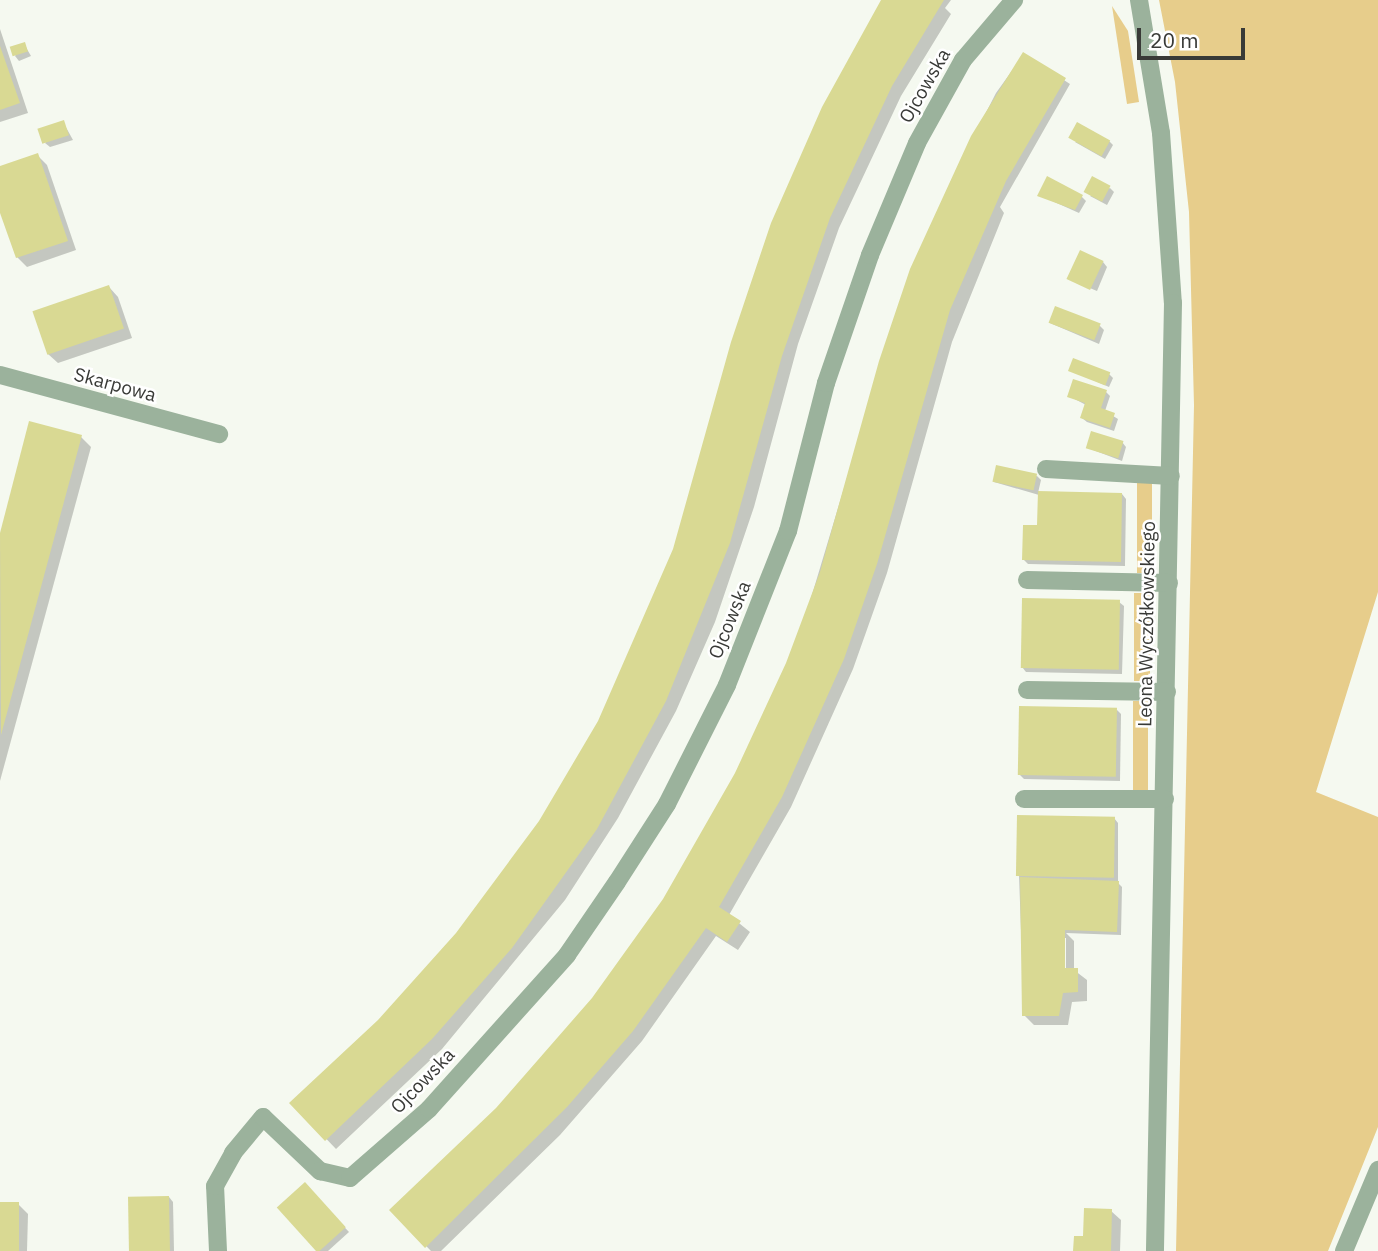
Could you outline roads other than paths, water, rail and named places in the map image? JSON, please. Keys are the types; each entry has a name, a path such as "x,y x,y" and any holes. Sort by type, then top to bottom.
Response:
{"street":[{"name":"Ojcowska","path":"218,1251 215,1186 233,1153 263,1117 320,1171 350,1178 429,1109 567,955 667,804 727,685 788,531 826,383 870,254 917,143 963,60 1014,0"},
{"name":"Leona Wyczółkowskiego","path":"1139,0 1154,80 1167,193 1173,303 1156,1251"},
{"name":"Skarpowa","path":"0,375 219,434"},
{"path":"1046,469 1171,476"},
{"path":"1027,580 1169,583"},
{"path":"1027,690 1167,692"},
{"path":"1024,799 1165,799"},
{"path":"1344,1251 1378,1170"}]}
